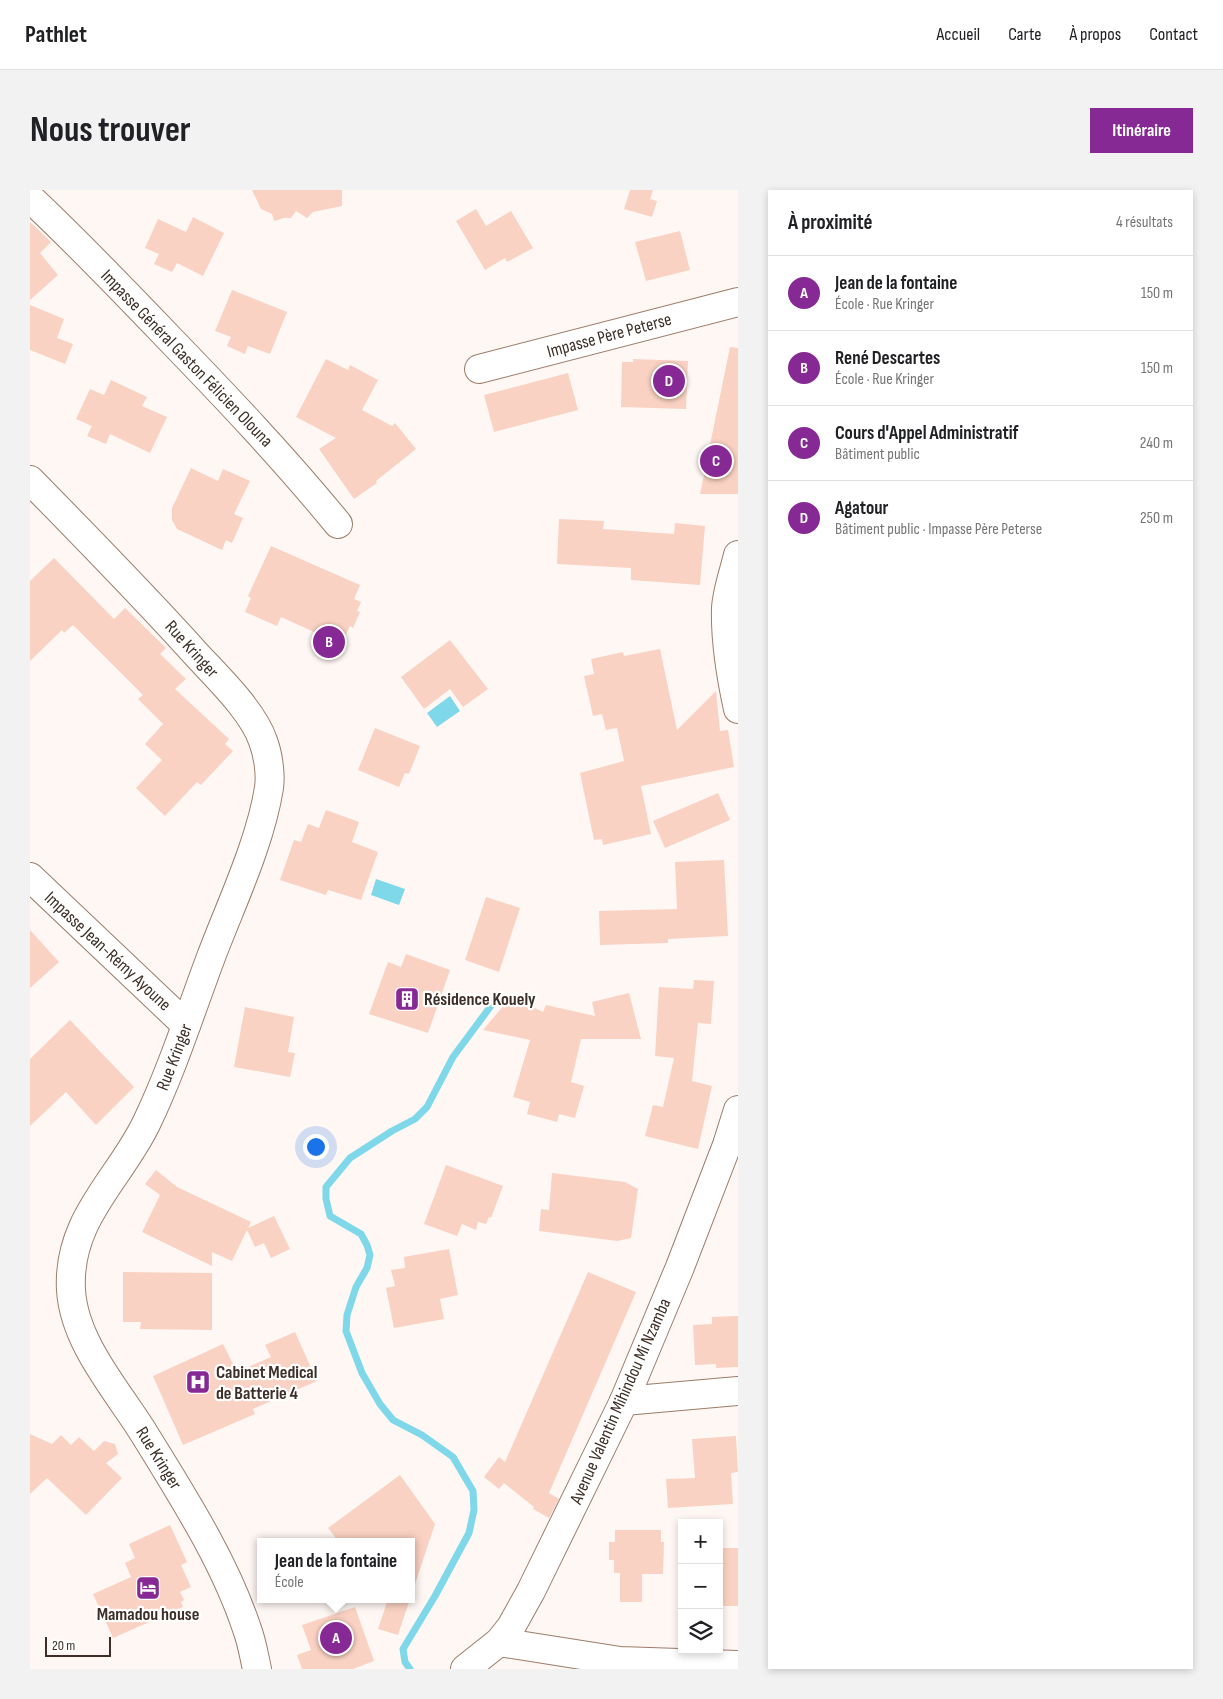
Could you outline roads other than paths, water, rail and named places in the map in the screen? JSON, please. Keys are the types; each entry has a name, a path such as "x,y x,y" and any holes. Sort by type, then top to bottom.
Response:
{"street":[{"name":"Impasse Général Gaston Félicien Olouna","path":"30,198 237,409 293,470 338,524"},
{"name":"Impasse Père Peterse","path":"479,369 738,302"},
{"name":"Rue Kringer","path":"30,480 135,587 222,682 246,712 263,740 270,785 236,893 160,1093 144,1128 119,1169 87,1215 76,1244 71,1289 76,1321 86,1342 104,1374 148,1439 217,1557 246,1626 257,1669"},
{"path":"738,555 726,607 728,643 738,709"},
{"name":"Impasse Jean-Rémy Ayoune","path":"30,877 186,1025"},
{"name":"Avenue Valentin Mihindou Mi Nzamba","path":"465,1669 500,1642 532,1591 624,1401 680,1267 727,1145 738,1110"},
{"path":"624,1401 738,1391"},
{"path":"500,1642 620,1665 738,1665"}],"water":[{"path":"450,696 460,711 437,727 427,713"},
{"path":"376,879 405,889 399,905 371,895"}],"waterway":[{"path":"410,1669 405,1662 403,1649 435,1596 469,1533 474,1510 473,1491 453,1457 422,1435 393,1420 380,1404 362,1373 346,1331 347,1315 356,1287 367,1268 370,1255 361,1234 330,1216 326,1199 326,1187 350,1158 392,1131 415,1119 427,1107 453,1057 499,995"}],"place":[{"name":"Agatour","path":"669,381"},
{"name":"Cours d'Appel Administratif","path":"716,461"},
{"name":"René Descartes","path":"329,642"},
{"name":"Résidence Kouely","path":"407,999"},
{"name":"Cabinet Medical de Batterie 4","path":"198,1382"},
{"name":"Mamadou house","path":"148,1588"},
{"name":"Jean de la fontaine","path":"336,1638"}]}
